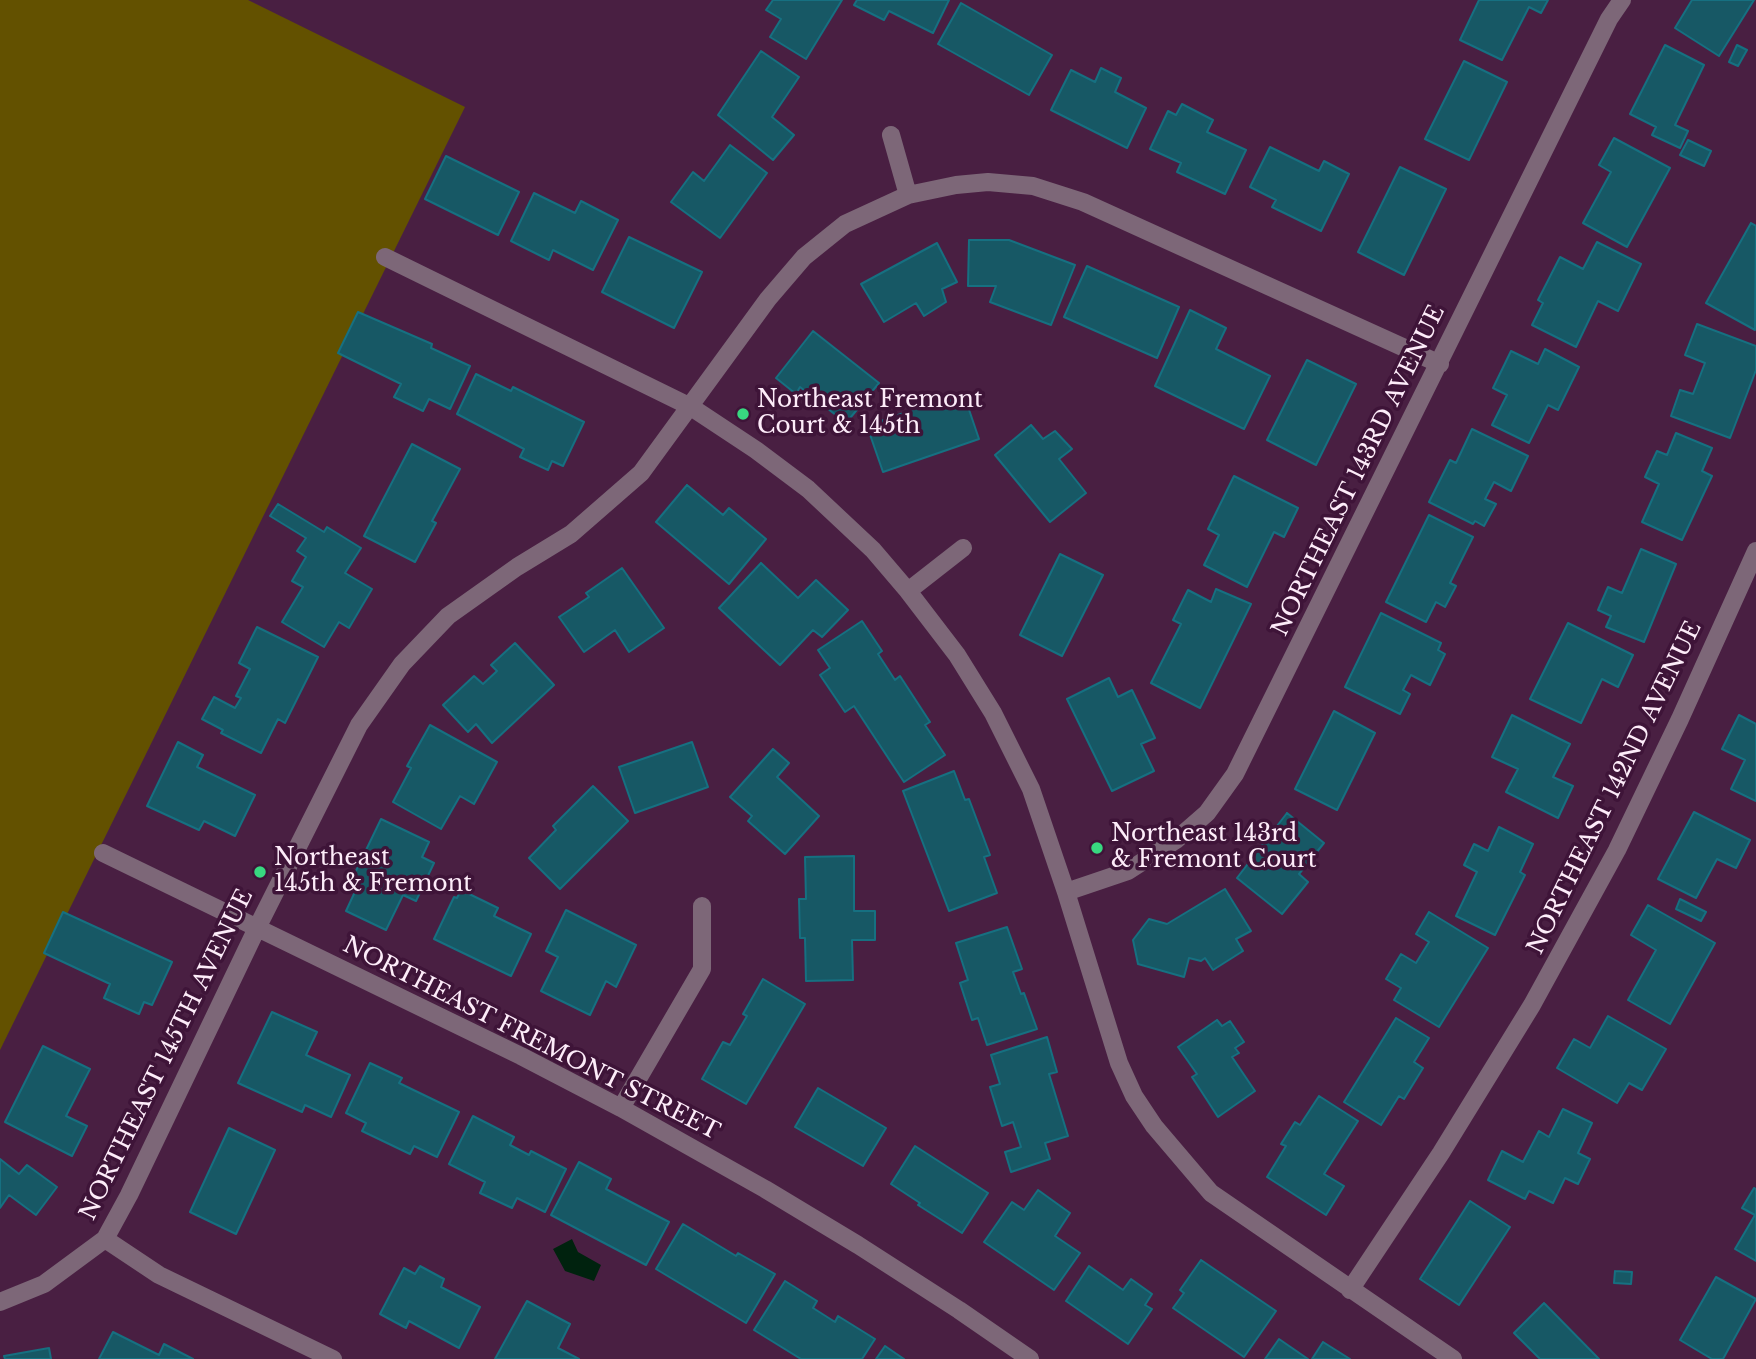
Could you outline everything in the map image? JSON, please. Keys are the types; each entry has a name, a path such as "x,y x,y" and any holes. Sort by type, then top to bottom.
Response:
{"street":[{"name":"NORTHEAST 143RD AVENUE","path":"1066,892 1128,871 1177,840 1207,813 1235,774 1603,31 1622,0"},
{"path":"891,135 908,195"},
{"name":"NORTHEAST 145TH AVENUE","path":"0,1302 44,1284 105,1239 359,725 402,664 448,616 517,566 571,534 641,473 768,299 804,257 845,224 908,195 956,185 988,183 1034,186 1083,202 1440,364"},
{"path":"385,257 691,407 808,489 873,550 957,655 993,713 1031,789 1119,1063 1134,1096 1154,1126 1211,1193 1453,1359"},
{"path":"908,591 963,548"},
{"name":"NORTHEAST 142ND AVENUE","path":"1350,1290 1441,1153 1532,1005 1622,838 1680,719 1756,551"},
{"name":"NORTHEAST FREMONT STREET","path":"103,853 521,1056 621,1108 858,1245 1030,1359"},
{"path":"621,1108 702,969 702,906"},
{"path":"105,1239 159,1275 333,1359"}],"shaded area":[{"path":"0,0 248,0 465,107 0,1050"},
{"path":"572,1239 578,1252 601,1265 594,1281 565,1271 553,1249"}],"building":[{"path":"773,0 842,0 806,59 770,37 781,19 766,10"},
{"path":"857,0 949,0 933,33 889,11 884,20 854,5"},
{"path":"1479,0 1548,0 1541,13 1529,7 1502,60 1460,40"},
{"path":"1692,0 1754,0 1719,56 1675,28"},
{"path":"961,3 1052,55 1029,95 938,44"},
{"path":"1665,45 1704,65 1675,125 1688,131 1680,148 1652,135 1656,127 1630,114"},
{"path":"1737,45 1747,50 1738,66 1729,62"},
{"path":"761,51 799,77 772,117 794,135 773,160 718,115"},
{"path":"1464,61 1507,82 1469,160 1425,139"},
{"path":"1101,68 1121,78 1115,92 1146,108 1127,148 1051,110 1071,70 1095,82"},
{"path":"1182,104 1213,120 1207,132 1246,150 1225,194 1177,172 1181,163 1150,149 1168,111 1176,115"},
{"path":"1614,138 1670,168 1627,247 1583,223 1611,172 1599,165"},
{"path":"1688,140 1711,151 1704,166 1680,155"},
{"path":"730,145 767,173 720,238 671,202 693,172 704,181"},
{"path":"1270,147 1319,171 1324,161 1349,174 1321,231 1272,207 1276,200 1250,187"},
{"path":"446,156 519,192 498,235 425,199"},
{"path":"1400,167 1446,189 1404,275 1358,252"},
{"path":"534,193 575,213 581,201 618,220 593,270 553,250 549,260 511,241"},
{"path":"1751,223 1756,226 1755,330 1706,303"},
{"path":"629,237 702,272 674,328 602,292"},
{"path":"969,240 1009,240 1075,265 1051,325 990,302 996,286 968,286"},
{"path":"1597,242 1641,264 1618,311 1598,301 1576,347 1532,325 1543,303 1538,300 1560,257 1583,269"},
{"path":"937,243 957,282 942,289 946,302 924,316 916,303 884,322 861,284"},
{"path":"1087,266 1179,307 1157,358 1064,317"},
{"path":"1190,310 1226,328 1216,349 1270,376 1244,429 1155,386"},
{"path":"358,312 432,344 431,348 470,366 450,409 429,399 423,411 394,397 401,384 338,353"},
{"path":"1697,324 1756,346 1756,370 1730,438 1671,416 1680,390 1693,394 1705,363 1685,355"},
{"path":"813,331 879,383 846,423 800,387 796,394 776,378"},
{"path":"1545,349 1579,367 1558,410 1548,405 1529,443 1492,425 1507,395 1493,388 1511,351 1538,364"},
{"path":"1307,360 1356,384 1316,465 1267,440"},
{"path":"476,374 511,391 513,387 584,422 563,466 552,461 548,470 520,457 524,449 457,414"},
{"path":"963,392 979,439 883,472 867,426"},
{"path":"1031,425 1043,439 1055,431 1072,449 1059,459 1086,493 1050,522 995,455"},
{"path":"1472,429 1528,456 1511,491 1494,482 1485,499 1496,504 1484,526 1475,521 1473,524 1429,502 1450,460 1456,463"},
{"path":"1676,433 1712,448 1702,471 1712,476 1682,540 1642,522 1659,484 1645,477 1657,451 1667,455"},
{"path":"412,444 460,469 432,521 436,523 415,562 364,536"},
{"path":"1234,476 1298,508 1284,537 1274,532 1247,587 1204,565 1219,535 1208,529"},
{"path":"687,485 723,515 729,508 766,539 729,584 656,522"},
{"path":"278,504 324,532 327,527 361,548 345,573 372,589 349,628 339,622 324,647 282,622 303,587 292,581 306,557 297,551 306,538 270,516"},
{"path":"1429,515 1473,537 1450,583 1456,586 1445,607 1436,602 1426,622 1386,602"},
{"path":"1641,549 1676,564 1644,642 1606,627 1611,616 1598,610 1608,587 1622,593"},
{"path":"1060,554 1103,575 1062,656 1020,635"},
{"path":"761,563 798,598 816,580 848,610 822,637 813,630 780,665 719,608"},
{"path":"622,568 664,628 629,652 615,630 584,652 559,617 589,597 586,593"},
{"path":"1216,589 1251,604 1200,708 1151,683 1181,624 1173,620 1188,590 1211,602"},
{"path":"1381,613 1441,643 1438,650 1445,654 1430,685 1411,675 1403,690 1410,694 1400,714 1345,687"},
{"path":"862,621 882,651 878,654 895,680 900,676 930,722 925,725 945,755 904,782 854,706 845,712 820,675 830,668 818,650"},
{"path":"1568,623 1633,655 1618,687 1602,679 1581,723 1530,699"},
{"path":"257,627 318,657 285,723 278,719 261,753 221,733 223,730 202,719 214,697 235,708 241,698 236,696 250,669 239,663"},
{"path":"515,643 554,685 492,743 476,724 468,732 443,705 474,676 483,684 497,671 491,665"},
{"path":"1109,678 1118,697 1132,690 1155,738 1141,744 1154,771 1112,791 1067,699"},
{"path":"1334,711 1375,733 1337,810 1295,789"},
{"path":"1512,715 1570,744 1553,777 1573,786 1558,818 1506,792 1518,769 1492,757"},
{"path":"1739,715 1756,724 1756,801 1731,789 1745,760 1722,749"},
{"path":"430,725 497,762 474,804 460,796 441,829 393,802 411,768 407,766"},
{"path":"178,742 203,755 197,767 255,795 235,836 204,821 199,830 147,806"},
{"path":"692,742 708,787 635,813 619,767"},
{"path":"773,749 789,763 777,777 819,816 785,854 748,821 752,816 730,797"},
{"path":"954,771 965,800 969,799 990,855 984,857 997,893 949,911 903,791"},
{"path":"593,786 628,821 560,889 529,858 556,830 553,826"},
{"path":"1694,812 1750,840 1736,868 1717,859 1696,898 1658,879"},
{"path":"1287,813 1324,843 1299,874 1308,882 1282,914 1237,878"},
{"path":"381,819 429,842 422,857 434,863 416,901 403,895 386,930 346,911 360,881 353,877"},
{"path":"1499,827 1533,844 1520,872 1525,875 1495,935 1456,916 1477,872 1464,865 1474,844 1488,851"},
{"path":"854,856 854,911 875,911 875,940 852,940 853,980 806,981 805,938 800,938 799,899 806,899 805,857"},
{"path":"1225,889 1251,931 1236,939 1243,951 1213,970 1205,958 1201,961 1189,958 1184,977 1138,964 1133,940 1149,919 1167,924"},
{"path":"461,890 498,908 494,916 531,934 511,976 434,939 454,897 457,898"},
{"path":"1680,899 1706,912 1701,921 1676,909"},
{"path":"1648,905 1715,943 1670,1024 1628,1000 1656,950 1631,935"},
{"path":"566,910 636,945 616,987 606,981 590,1015 541,991 558,957 546,951"},
{"path":"63,912 172,962 152,1005 144,1002 139,1014 104,998 110,984 44,953"},
{"path":"1429,912 1488,948 1439,1027 1394,1000 1401,988 1386,979 1401,954 1416,963 1429,942 1416,934"},
{"path":"1007,927 1022,969 1013,972 1037,1029 987,1045 978,1018 972,1020 960,983 968,980 956,943"},
{"path":"763,979 805,1004 746,1104 702,1079 723,1042 730,1045 747,1016 743,1014"},
{"path":"272,1012 317,1032 306,1055 350,1075 331,1117 305,1105 302,1112 238,1083"},
{"path":"1608,1016 1666,1049 1642,1090 1629,1083 1617,1103 1557,1068 1574,1039 1590,1048"},
{"path":"1396,1018 1429,1038 1414,1062 1423,1068 1404,1099 1399,1096 1381,1125 1344,1102"},
{"path":"1217,1020 1222,1026 1230,1021 1244,1042 1235,1048 1239,1053 1232,1057 1255,1091 1218,1117 1192,1077 1197,1074 1178,1047"},
{"path":"1047,1037 1057,1072 1049,1074 1068,1136 1045,1143 1050,1159 1011,1172 1005,1152 1021,1147 1013,1122 1002,1126 990,1087 1000,1084 991,1055"},
{"path":"43,1046 90,1069 66,1116 87,1126 72,1156 5,1122"},
{"path":"370,1063 402,1078 399,1083 459,1112 437,1157 414,1146 410,1154 362,1131 366,1123 346,1113"},
{"path":"818,1088 886,1128 863,1166 795,1127"},
{"path":"1319,1096 1358,1121 1324,1174 1344,1186 1326,1215 1267,1177 1286,1146 1281,1144 1295,1122 1300,1125"},
{"path":"1563,1109 1592,1123 1578,1153 1590,1159 1578,1184 1565,1178 1553,1203 1529,1191 1525,1199 1488,1180 1502,1151 1523,1162 1539,1131 1549,1137"},
{"path":"473,1116 514,1137 510,1145 529,1155 531,1151 566,1169 545,1212 517,1198 512,1208 480,1193 485,1182 449,1164"},
{"path":"229,1128 275,1150 236,1234 190,1212"},
{"path":"915,1146 988,1193 962,1233 891,1184"},
{"path":"0,1159 19,1174 27,1165 57,1187 36,1215 9,1195 0,1208"},
{"path":"579,1162 611,1179 606,1189 669,1222 646,1265 551,1215"},
{"path":"1754,1188 1756,1189 1756,1261 1735,1249 1755,1215 1742,1208"},
{"path":"1038,1190 1070,1213 1055,1236 1080,1253 1054,1290 984,1242 1012,1202 1024,1210"},
{"path":"1470,1201 1510,1227 1459,1305 1420,1279"},
{"path":"683,1224 736,1256 738,1253 775,1274 746,1323 656,1269"},
{"path":"1201,1260 1276,1311 1244,1357 1173,1308 1184,1293 1180,1290"},
{"path":"420,1266 444,1279 441,1287 480,1307 459,1348 409,1321 406,1328 380,1314 404,1268 415,1274"},
{"path":"1089,1266 1123,1290 1131,1279 1152,1294 1145,1305 1152,1309 1128,1344 1066,1301"},
{"path":"1615,1271 1632,1272 1631,1284 1614,1283"},
{"path":"1716,1277 1756,1299 1723,1359 1712,1359 1680,1340"},
{"path":"785,1281 817,1301 813,1308 835,1322 838,1316 875,1339 862,1359 801,1359 754,1330"},
{"path":"527,1301 570,1324 558,1348 579,1359 495,1359"},
{"path":"1544,1303 1599,1359 1540,1359 1514,1333"},
{"path":"113,1332 159,1355 164,1344 193,1359 99,1359"},
{"path":"1279,1339 1308,1359 1265,1359"},
{"path":"1323,1342 1350,1359 1312,1359"},
{"path":"885,1346 904,1359 876,1359"},
{"path":"49,1348 51,1359 5,1359 4,1356"}],"place":[{"name":"Northeast Fremont Court & 145th","path":"743,414"},
{"name":"Northeast 143rd & Fremont Court","path":"1097,848"},
{"name":"Northeast 145th & Fremont","path":"260,872"}]}
